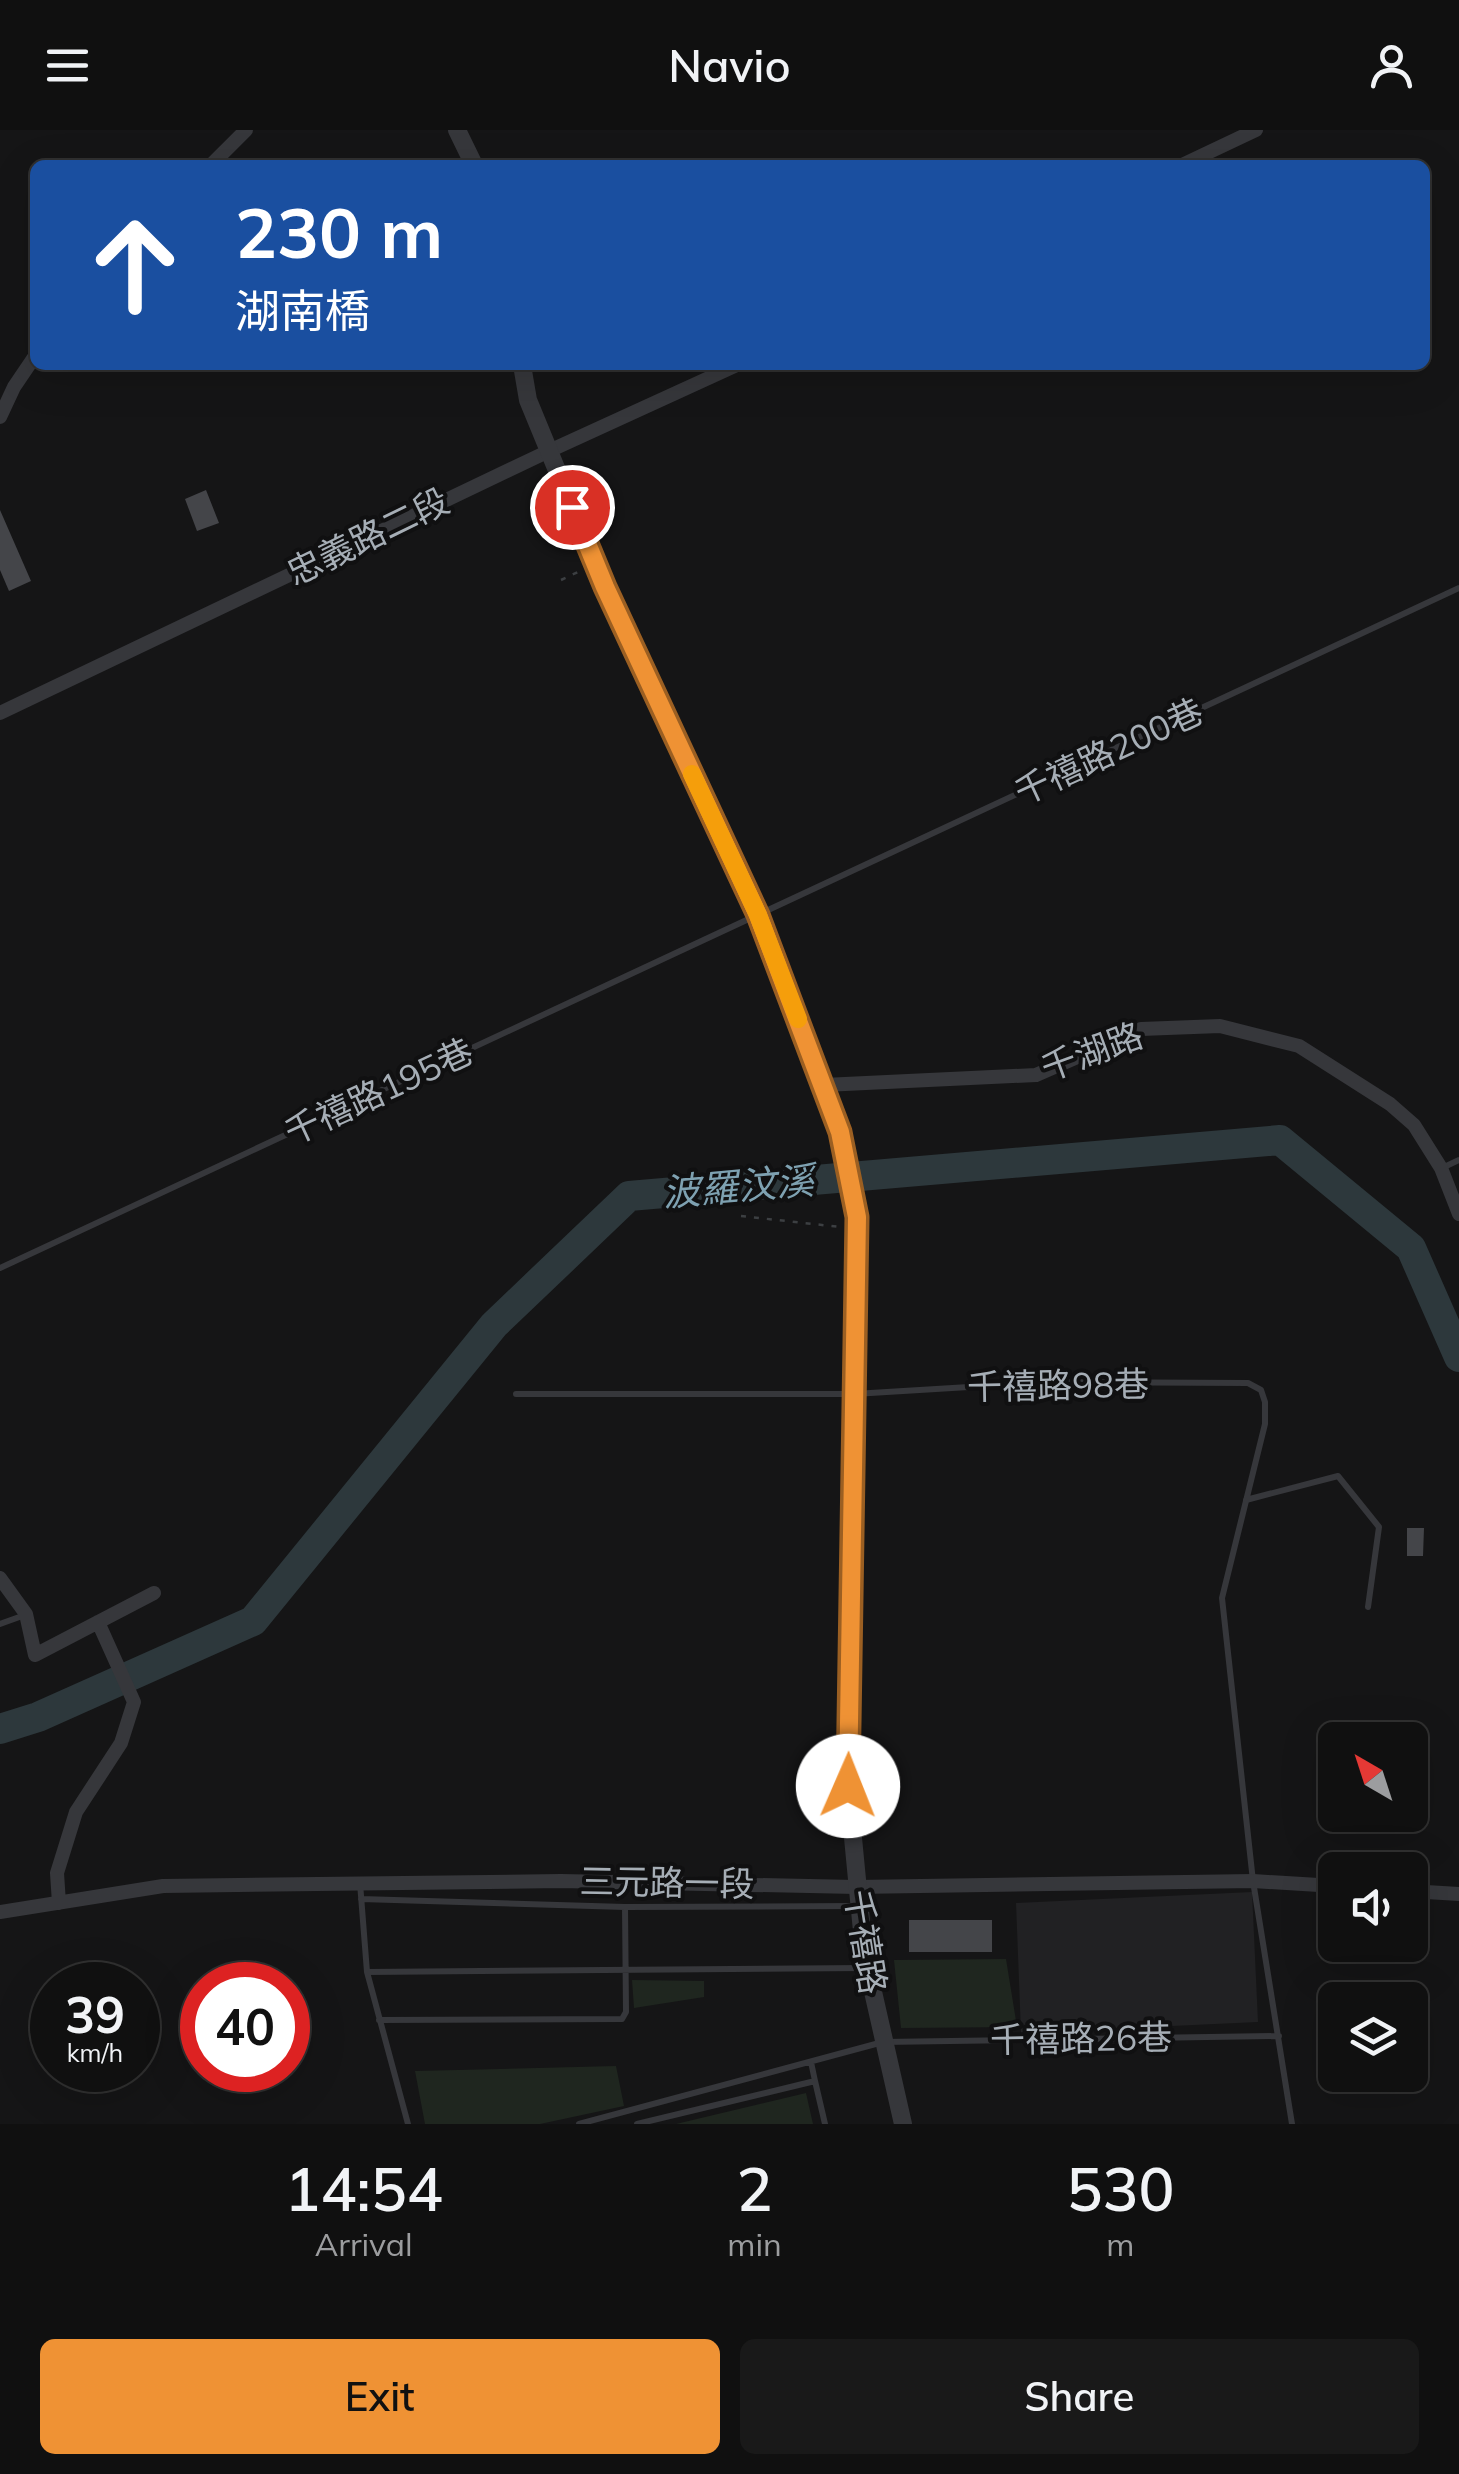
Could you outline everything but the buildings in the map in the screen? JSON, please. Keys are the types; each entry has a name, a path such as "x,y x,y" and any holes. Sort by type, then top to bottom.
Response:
{"street":[{"path":"216,160 246,130"},
{"path":"457,130 472,160"},
{"path":"1193,160 1256,130"},
{"path":"0,418 14,386 30,363"},
{"path":"523,370 528,400 595,564 758,915 824,1085"},
{"name":"忠義路二段","path":"0,713 726,370"},
{"name":"千湖路","path":"824,1085 1036,1075 1141,1029 1220,1026 1300,1046 1402,1114 1414,1125 1441,1168 1459,1214"},
{"name":"千禧路","path":"824,1085 840,1132 857,1223 848,1786 857,1896 868,1968 903,2124"},
{"path":"0,1578 26,1614 35,1655 154,1592"},
{"path":"58,1903 57,1873 76,1812 120,1743 134,1702 98,1622"},
{"name":"三元路一段","path":"0,1912 163,1886 561,1881 857,1896 1253,1881 1318,1885"},
{"path":"1428,1892 1459,1894"}],"lane":[{"name":"千禧路200巷","path":"758,915 1459,588"},
{"name":"千禧路195巷","path":"0,1268 758,915"},
{"path":"1441,1168 1459,1160"},
{"name":"千禧路98巷","path":"516,1394 854,1394 1051,1382 1248,1383 1261,1390 1265,1402 1264,1424 1246,1500"},
{"path":"1292,2124 1253,1881 1222,1598 1246,1500 1338,1476 1379,1527 1368,1607"},
{"path":"0,1624 26,1614"},
{"path":"360,1882 367,1972 408,2124"},
{"path":"362,1899 625,1907 857,1896"},
{"path":"379,2020 622,2018 626,2012 625,1907"},
{"path":"367,1972 868,1968"},
{"name":"千禧路26巷","path":"579,2124 883,2042 1280,2036"},
{"path":"811,2062 826,2124"},
{"path":"637,2124 815,2081"}],"path":[{"path":"562,580 595,564"},
{"path":"741,1216 857,1223"}],"shaded area":[{"path":"1252,1892 1258,2022 1021,2033 1016,1903"},
{"path":"1006,1959 1017,2027 901,2028 894,1960"},
{"path":"632,1980 704,1981 704,1997 634,2008"},
{"path":"616,2066 624,2106 540,2124 425,2124 415,2071"},
{"path":"806,2093 813,2124 676,2124"}],"waterway":[{"name":"波羅汶溪","path":"0,1729 38,1717 253,1621 494,1325 629,1196 1280,1140 1411,1248 1459,1357"}],"slow traffic":[{"path":"692,774 758,915 798,1019"}],"route":[{"path":"572,507 605,587 758,915 840,1132 857,1217 848,1786"}]}
